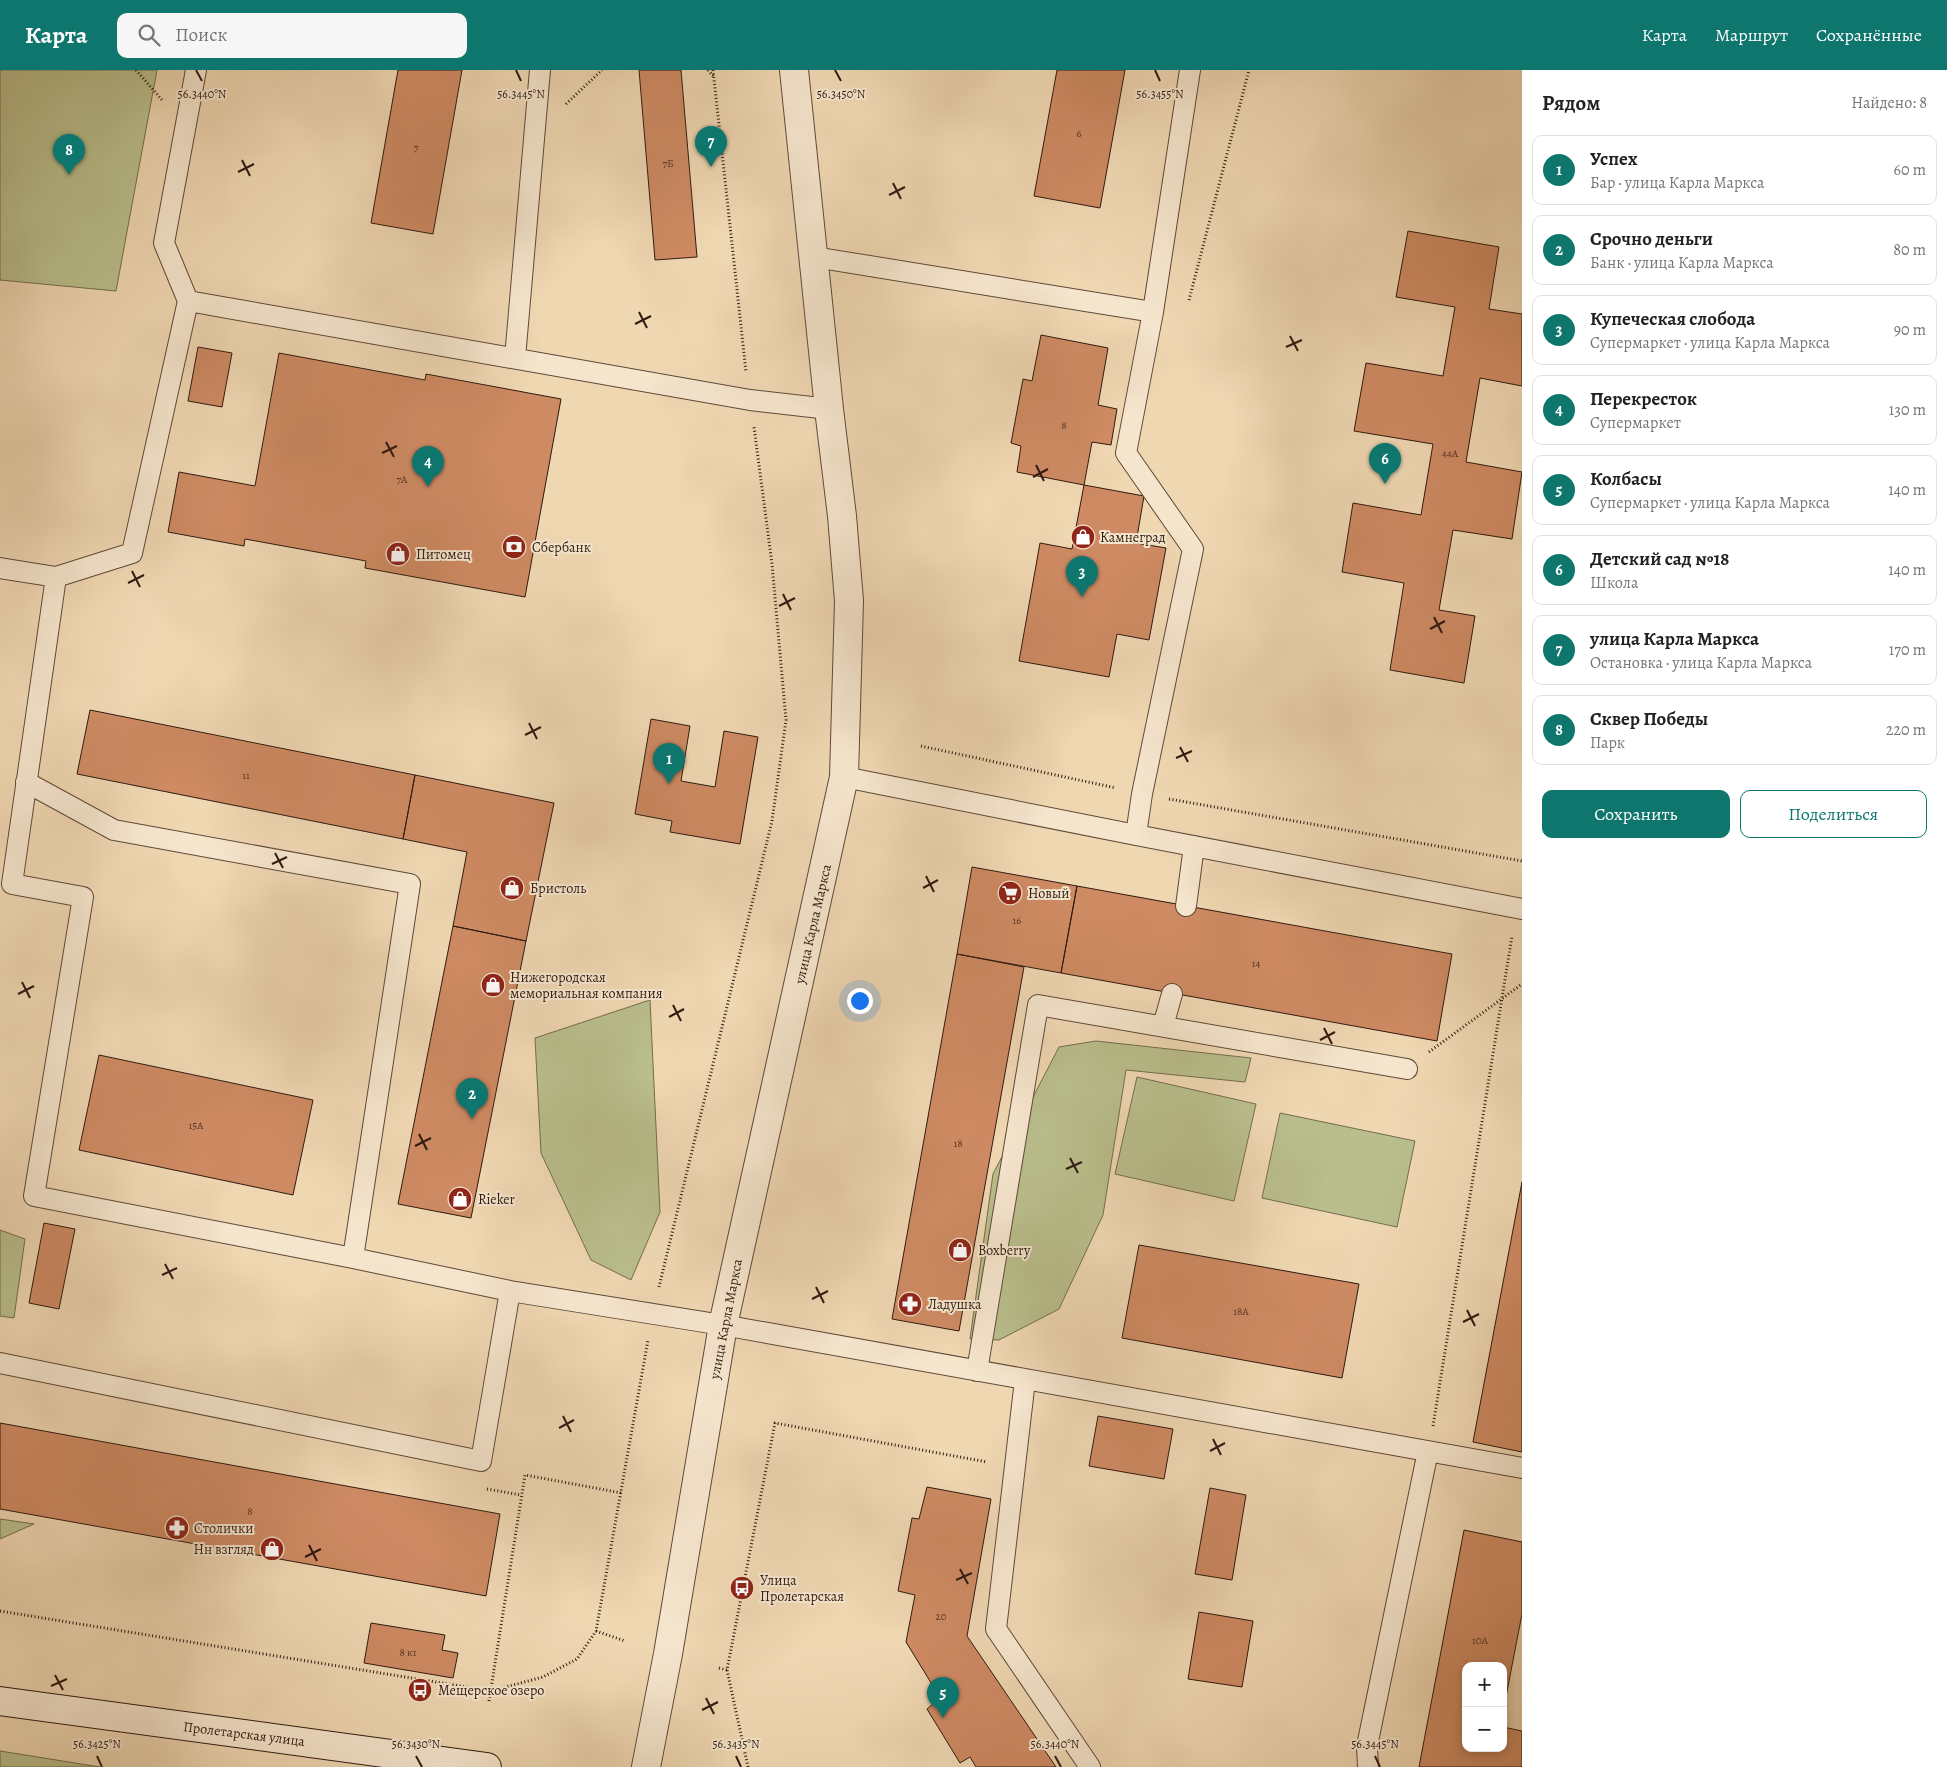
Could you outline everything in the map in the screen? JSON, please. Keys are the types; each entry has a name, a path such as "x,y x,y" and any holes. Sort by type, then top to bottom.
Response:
{"street":[{"name":"улица Карла Маркса","path":"646,1767 668,1654 723,1325 844,777 849,602 842,516 794,70"},
{"name":"Пролетарская улица","path":"0,1702 487,1767"}],"lane":[{"path":"0,568 56,577 132,553 188,302 164,243 196,70"},
{"path":"516,358 540,70"},
{"path":"1136,835 1142,794 1193,549 1126,453 1153,312 1190,70"},
{"path":"814,258 1153,312"},
{"path":"188,302 750,400 829,409"},
{"path":"56,577 12,884 84,897 34,1196 353,1258 510,1291 723,1325 1522,1468"},
{"path":"844,777 1519,908"},
{"path":"26,782 114,830 410,884 353,1258"},
{"path":"1186,906 1194,846"},
{"path":"1163,1026 1172,994"},
{"path":"977,1371 1038,1005 1407,1069"},
{"path":"0,1363 482,1461 510,1291"},
{"path":"1025,1380 996,1629 1090,1767"},
{"path":"1368,1767 1367,1746 1428,1451"}],"path":[{"path":"534,135 602,70"},
{"path":"708,70 714,78"},
{"path":"0,1611 491,1691 542,1676 576,1659 596,1631 622,1493 652,1314 772,821 786,720 772,564 750,400 713,70"},
{"path":"1189,300 1249,70"},
{"path":"922,746 1142,794 1522,861"},
{"path":"1428,1451 1519,908"},
{"path":"1407,1069 1522,984"},
{"path":"748,1767 727,1670 775,1423 1015,1467"},
{"path":"489,1701 525,1475 622,1493"},
{"path":"596,1631 625,1641"},
{"path":"719,1668 727,1670"}],"green space":[{"path":"0,70 157,70 116,291 0,280"},
{"path":"650,1000 660,1212 631,1280 591,1260 541,1153 535,1038"},
{"path":"1096,1041 1251,1058 1245,1082 1126,1070 1103,1215 1059,1309 999,1340 970,1339 993,1174 1059,1047"},
{"path":"1137,1077 1256,1104 1234,1201 1115,1174"},
{"path":"1280,1113 1415,1141 1397,1227 1262,1198"},
{"path":"0,1230 25,1239 14,1318 0,1316"},
{"path":"0,1519 34,1524 0,1539"},
{"path":"0,1751 100,1767 0,1767"}],"building":[{"path":"398,70 462,70 433,234 371,223"},
{"path":"639,70 681,70 697,257 655,260"},
{"path":"1057,70 1125,70 1100,208 1034,196"},
{"path":"1408,231 1499,247 1489,309 1522,314 1522,386 1480,378 1466,462 1522,472 1512,539 1453,530 1439,610 1475,616 1464,683 1390,670 1404,583 1342,572 1353,503 1421,515 1433,444 1354,431 1366,363 1443,376 1455,307 1396,297"},
{"path":"1041,335 1108,348 1098,405 1117,409 1111,445 1092,442 1084,485 1017,472 1021,446 1011,443 1023,379 1032,381"},
{"path":"198,347 232,353 222,407 188,401"},
{"path":"279,353 425,380 426,374 561,399 525,597 365,568 366,561 245,539 244,546 168,532 179,472 255,486"},
{"path":"1084,485 1144,496 1136,543 1166,548 1149,640 1117,634 1109,677 1019,661 1040,543 1072,549"},
{"path":"90,710 415,775 403,839 77,774"},
{"path":"651,719 690,726 681,781 715,787 724,731 758,737 740,844 670,832 672,821 635,814"},
{"path":"415,775 554,803 526,941 453,926 467,852 403,839"},
{"path":"972,867 1077,886 1061,973 957,954"},
{"path":"1077,886 1452,954 1437,1041 1061,973"},
{"path":"453,926 526,941 471,1218 398,1204"},
{"path":"957,954 1024,967 959,1331 892,1319"},
{"path":"99,1055 313,1100 293,1195 79,1150"},
{"path":"1522,1182 1522,1452 1473,1442"},
{"path":"44,1223 75,1229 59,1309 29,1303"},
{"path":"1139,1245 1359,1284 1342,1378 1122,1338"},
{"path":"1098,1416 1173,1429 1164,1479 1089,1466"},
{"path":"0,1423 500,1514 486,1596 0,1509"},
{"path":"927,1487 991,1499 967,1636 1056,1767 976,1767 970,1757 960,1763 927,1709 934,1703 927,1692 933,1686 906,1642 915,1595 898,1591 912,1518 919,1519"},
{"path":"1210,1488 1246,1495 1232,1580 1195,1574"},
{"path":"1464,1530 1522,1542 1522,1614 1507,1691 1507,1662 1462,1662 1462,1752 1507,1752 1507,1728 1522,1731 1522,1767 1419,1767"},
{"path":"1199,1612 1253,1621 1242,1687 1188,1679"},
{"path":"371,1623 445,1635 442,1650 458,1653 453,1678 364,1663"}],"place":[{"name":"улица Карла Маркса","path":"711,167"},
{"name":"Сквер Победы","path":"69,175"},
{"name":"Детский сад №18","path":"1385,484"},
{"name":"Перекресток","path":"428,487"},
{"name":"Камнеград","path":"1083,537"},
{"name":"Сбербанк","path":"514,547"},
{"name":"Питомец","path":"398,554"},
{"name":"Купеческая слобода","path":"1082,597"},
{"name":"Успех","path":"669,784"},
{"name":"Бристоль","path":"512,888"},
{"name":"Новый","path":"1010,893"},
{"name":"Нижегородская мемориальная компания","path":"493,985"},
{"name":"Срочно деньги","path":"472,1119"},
{"name":"Rieker","path":"460,1199"},
{"name":"Boxberry","path":"960,1250"},
{"name":"Ладушка","path":"910,1304"},
{"name":"Столички","path":"177,1528"},
{"name":"Нн взгляд","path":"272,1549"},
{"name":"Улица Пролетарская","path":"742,1588"},
{"name":"Мещерское озеро","path":"420,1690"},
{"name":"Колбасы","path":"943,1718"}]}
